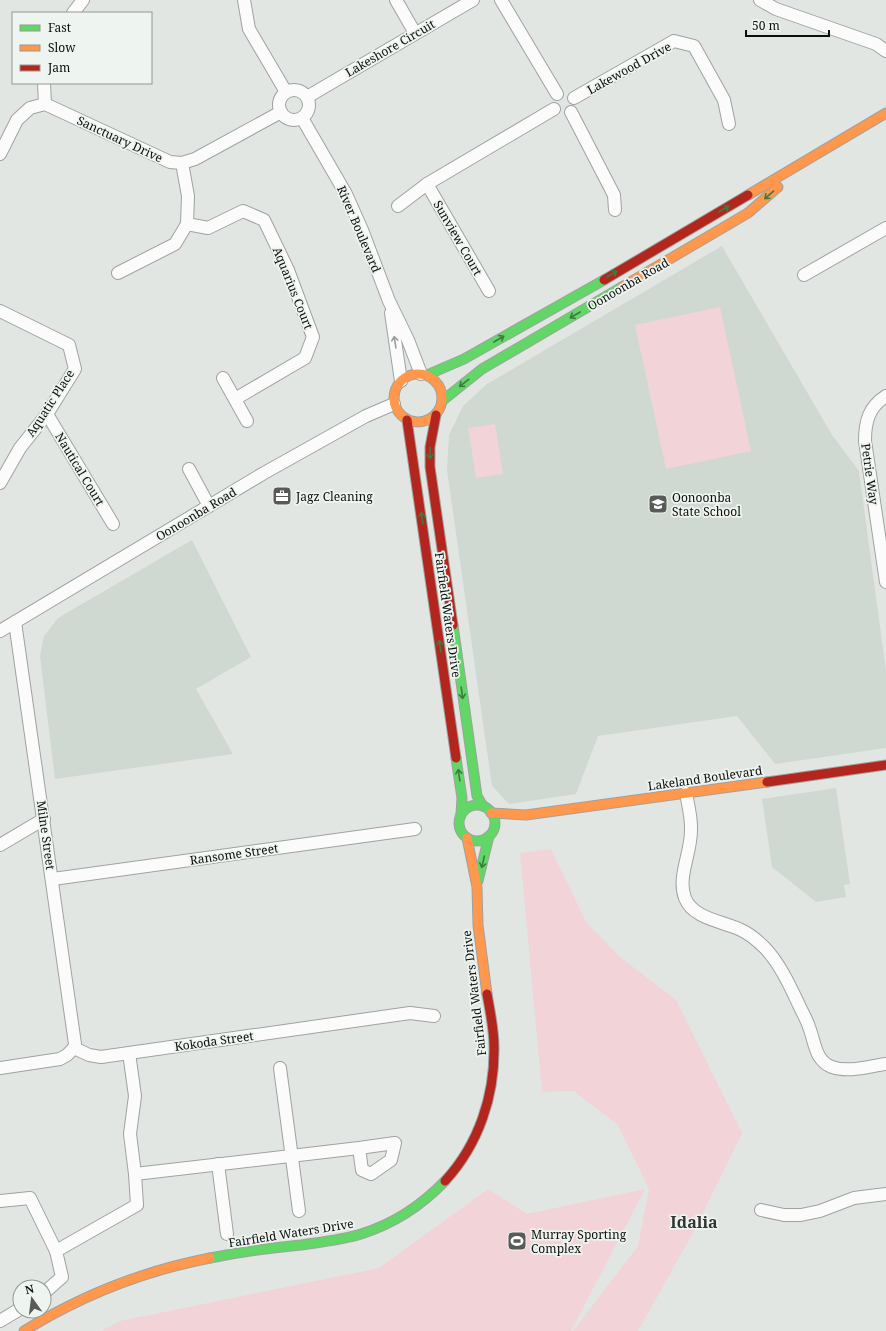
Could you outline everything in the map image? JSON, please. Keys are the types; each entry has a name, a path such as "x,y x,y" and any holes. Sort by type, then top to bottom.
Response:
{"street":[{"path":"75,12 84,0"},
{"path":"244,0 249,30 286,92"},
{"path":"396,0 415,34"},
{"name":"Lakeshore Circuit","path":"307,97 473,0"},
{"path":"501,0 557,94"},
{"path":"760,0 776,9 876,44 886,51"},
{"name":"Lakewood Drive","path":"574,98 674,42 694,46 724,100 729,124"},
{"path":"0,154 17,120 30,108 45,104 44,84"},
{"path":"290,90 300,91 307,97 309,101 308,110 302,118 293,120 284,116 281,112 279,103 280,99 286,92 290,90"},
{"path":"564,91 569,93 574,98 575,105 571,112 560,114 554,109 552,102 553,98 557,94 564,91"},
{"name":"Sanctuary Drive","path":"45,104 170,162 182,163"},
{"path":"398,206 427,184 554,109"},
{"path":"118,273 175,244 187,224 188,196 182,163 195,159 281,112"},
{"path":"571,112 614,195 615,210"},
{"name":"Oonoonba Road","path":"862,129 886,113"},
{"name":"Oonoonba Road","path":"424,374 464,359 862,129 886,117"},
{"name":"River Boulevard","path":"302,118 346,194 362,230 389,301 424,374"},
{"name":"Oonoonba Road","path":"442,401 482,369 748,213 808,160"},
{"name":"Sunview Court","path":"427,184 489,291"},
{"name":"Aquarius Court","path":"187,224 208,228 243,211 264,220 288,270 313,337 305,358 235,399"},
{"path":"804,276 886,228"},
{"name":"River Boulevard","path":"389,301 401,381"},
{"name":"Aquatic Place","path":"0,311 69,345 75,369 47,414 20,448 0,483"},
{"path":"414,374 424,374 434,379 442,393 440,409 436,415 430,420 422,422 407,420 397,410 394,404 396,388 401,381 407,376 414,374"},
{"path":"223,378 247,421"},
{"name":"Petrie Way","path":"886,396 876,403 870,411 866,420 865,441 886,582"},
{"name":"Oonoonba Road","path":"0,631 209,506 366,416 394,404"},
{"name":"Nautical Court","path":"47,414 113,524"},
{"name":"Fairfield Waters Drive","path":"436,415 430,442 430,467 477,796 484,806"},
{"name":"Fairfield Waters Drive","path":"407,420 462,798 461,814"},
{"path":"189,469 209,506"},
{"name":"Milne Street","path":"16,622 53,879 74,1036 74,1048"},
{"name":"Lakeland Boulevard","path":"491,813 526,815 886,765"},
{"path":"686,793 691,830 682,880 682,890 685,899 695,911 742,930 766,949 776,962 789,984 809,1027 819,1057 824,1063 841,1070 886,1064"},
{"path":"478,805 484,806 494,818 491,833 478,841 467,838 463,834 459,824 461,814 469,807 478,805"},
{"name":"Lakeland Boulevard","path":"491,833 526,815"},
{"path":"0,845 44,820"},
{"name":"Ransome Street","path":"53,879 415,829"},
{"name":"Fairfield Waters Drive","path":"477,888 491,833"},
{"name":"Fairfield Waters Drive","path":"24,1331 38,1321 78,1300 124,1281 163,1269 215,1257 338,1239 362,1234 406,1214 429,1196 461,1162 474,1139 484,1114 492,1085 494,1044 478,925 477,888 467,838"},
{"name":"Kokoda Street","path":"74,1048 95,1057 410,1013 434,1016"},
{"path":"0,1068 60,1059 74,1048"},
{"path":"56,1251 137,1205 130,1134 135,1096 129,1053"},
{"path":"280,1068 299,1211"},
{"path":"135,1174 359,1148"},
{"path":"218,1164 227,1234"},
{"path":"761,1210 784,1215 801,1215 820,1211 854,1198 886,1194"},
{"path":"0,1201 30,1198 56,1251 62,1277 52,1286"},
{"path":"0,1321 12,1314"}],"shaded area":[{"name":"Oonoonba State School","path":"722,246 832,435 859,471 886,671 886,748 775,764 737,716 598,736 576,794 509,804 492,786 447,470 449,435 463,406 487,384"},
{"path":"720,307 751,451 666,469 635,325"},
{"path":"495,424 503,474 476,478 468,428"},
{"path":"192,540 251,657 196,689 233,754 55,779 40,656 44,636 58,618"},
{"path":"836,788 850,884 844,885 846,897 816,902 772,867 762,799"},
{"path":"551,849 586,922 620,957 676,1000 742,1133 694,1231 638,1331 573,1331 638,1246 649,1189 618,1125 574,1091 542,1092 520,853"},
{"name":"Murray Sporting Complex","path":"488,1189 527,1214 645,1189 571,1331 101,1331 120,1321 379,1268"}],"traffic: fast":[{"path":"427,375 464,359 604,280"},
{"path":"442,401 482,369 622,287"},
{"path":"453,625 477,796 483,806"},
{"path":"456,758 462,798 461,814"},
{"path":"477,805 490,810 495,823 490,836 477,841 464,836 459,823 464,810 477,805"},
{"path":"478,881 489,836"},
{"path":"210,1258 255,1250 331,1241 361,1234 384,1225 406,1213 427,1198 445,1181"}],"traffic: slow":[{"path":"748,195 886,113"},
{"path":"622,287 748,213 778,187"},
{"path":"413,374 423,374 435,381 442,393 442,398 442,403 435,415 423,422 413,422 405,418 398,411 394,403 394,393 398,385 405,378 413,374"},
{"path":"491,813 526,815 767,782"},
{"path":"467,838 477,887 478,925 487,994"},
{"path":"24,1331 68,1306 114,1286 137,1277 185,1263 210,1258"}],"traffic: jam":[{"path":"604,280 748,195"},
{"path":"436,415 430,447 430,467 453,625"},
{"path":"407,420 456,758"},
{"path":"767,782 886,765"},
{"path":"445,1181 457,1167 476,1135 483,1118 492,1083 494,1064 493,1027 487,994"}],"place":[{"name":"Jagz Cleaning","path":"282,496"},
{"name":"Oonoonba State School","path":"658,504"},
{"name":"Murray Sporting Complex","path":"517,1241"}],"district":[{"name":"Idalia","path":"694,1222"}]}
